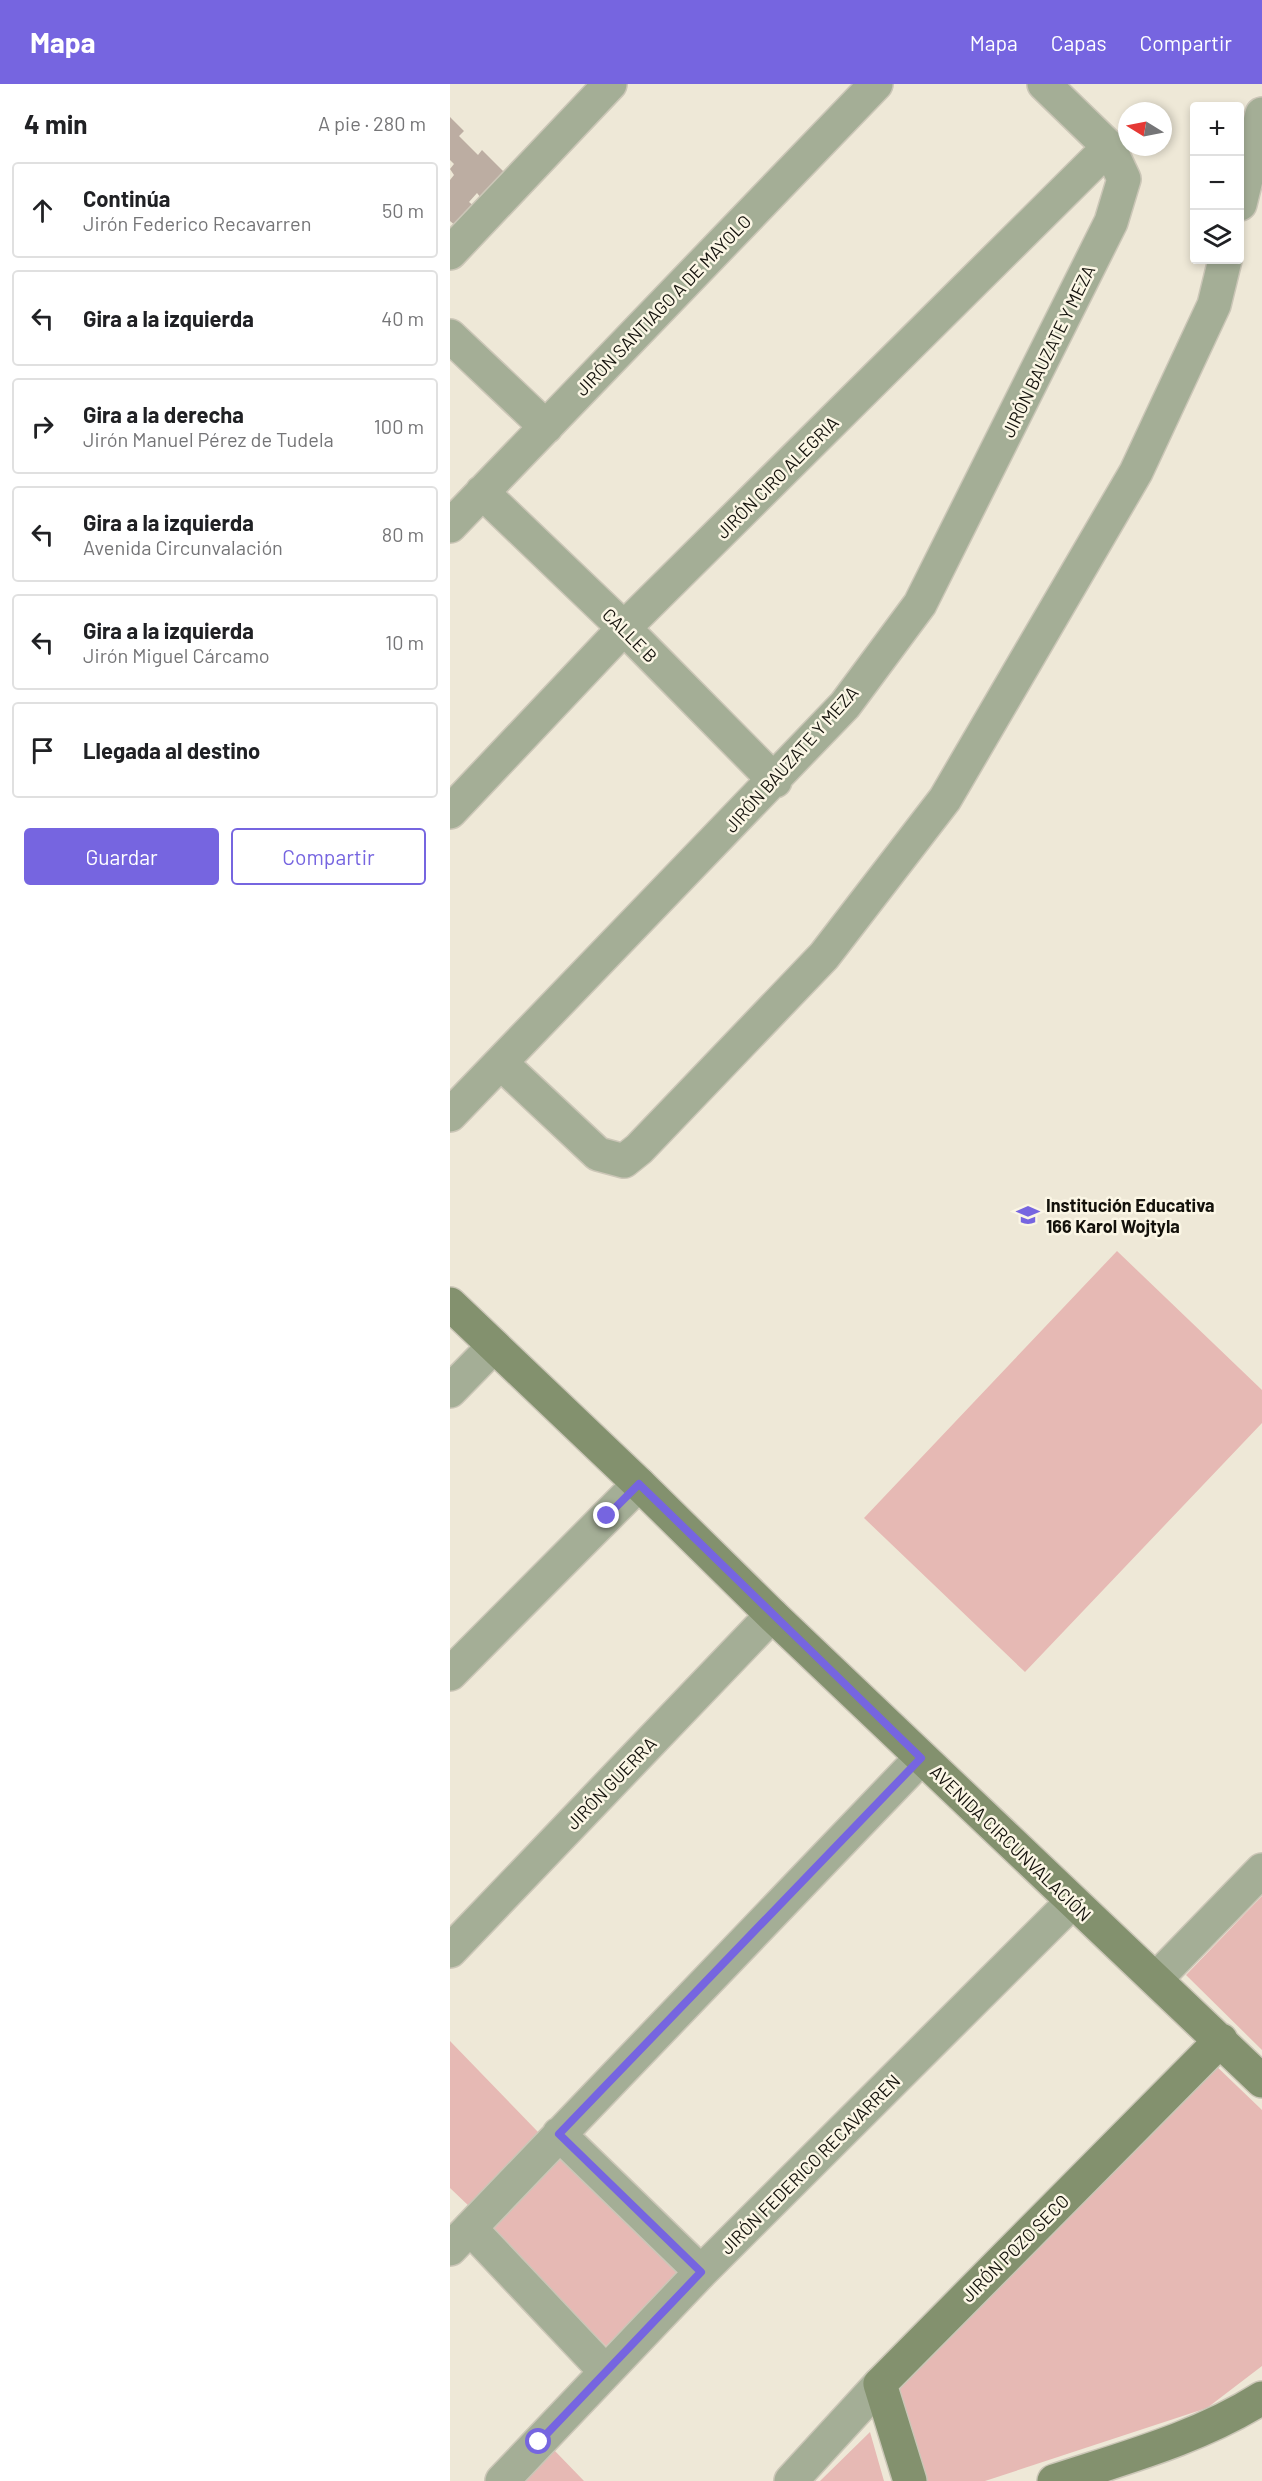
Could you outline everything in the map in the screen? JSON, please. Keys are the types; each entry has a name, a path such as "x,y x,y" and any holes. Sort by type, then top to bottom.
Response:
{"street":[{"path":"450,254 610,84"},
{"name":"JIRÓN SANTIAGO A DE MAYOLO","path":"450,526 876,84"},
{"path":"1044,84 1109,147"},
{"path":"1244,184 1262,114"},
{"name":"JIRÓN CIRO ALEGRIA","path":"450,812 624,628 1109,147"},
{"name":"JIRÓN BAUZATE Y MEZA","path":"450,1115 775,781 845,705 920,604 1111,222 1124,179 1109,147"},
{"path":"502,1064 598,1154 624,1161 639,1149 824,956 945,799 1136,472 1214,304 1225,264"},
{"path":"450,336 546,427"},
{"name":"CALLE B","path":"482,492 624,628 775,781"},
{"name":"AVENIDA CIRCUNVALACIÓN","path":"450,1304 921,1758 1262,2081"},
{"path":"450,1391 494,1346"},
{"path":"450,1674 639,1484"},
{"name":"JIRÓN GUERRA","path":"450,1951 772,1615"},
{"path":"605,2371 460,2238 921,1758"},
{"path":"1156,1980 1262,1869"},
{"name":"JIRÓN FEDERICO RECAVARREN","path":"502,2481 701,2272 1072,1902"},
{"name":"JIRÓN POZO SECO","path":"880,2384 1221,2040"},
{"path":"559,2134 701,2272"},
{"path":"791,2481 880,2384"},
{"path":"880,2384 910,2481"},
{"path":"1054,2481 1152,2449 1242,2410 1262,2398"}],"shaded area":[{"path":"1117,1251 1262,1390 1262,1423 1025,1672 864,1518"},
{"path":"1262,1896 1262,2050 1186,1975"},
{"path":"450,2041 539,2133 471,2208 450,2188"},
{"path":"1212,2062 1262,2110 1262,2366 1207,2408 985,2481 920,2481 897,2388"},
{"path":"562,2147 685,2266 606,2346 487,2229"},
{"path":"870,2432 884,2481 820,2481"},
{"path":"554,2450 584,2481 524,2481"}],"building":[{"path":"450,117 464,131 459,136 478,155 482,150 505,173 481,198 477,193 469,202 475,207 456,226 450,221 450,180 454,175 450,169 454,164 450,160"}],"place":[{"name":"Institución Educativa 166 Karol Wojtyla","path":"1028,1215"}],"route":[{"path":"539,2442 701,2272 559,2134 921,1758 639,1484 607,1516"}]}
